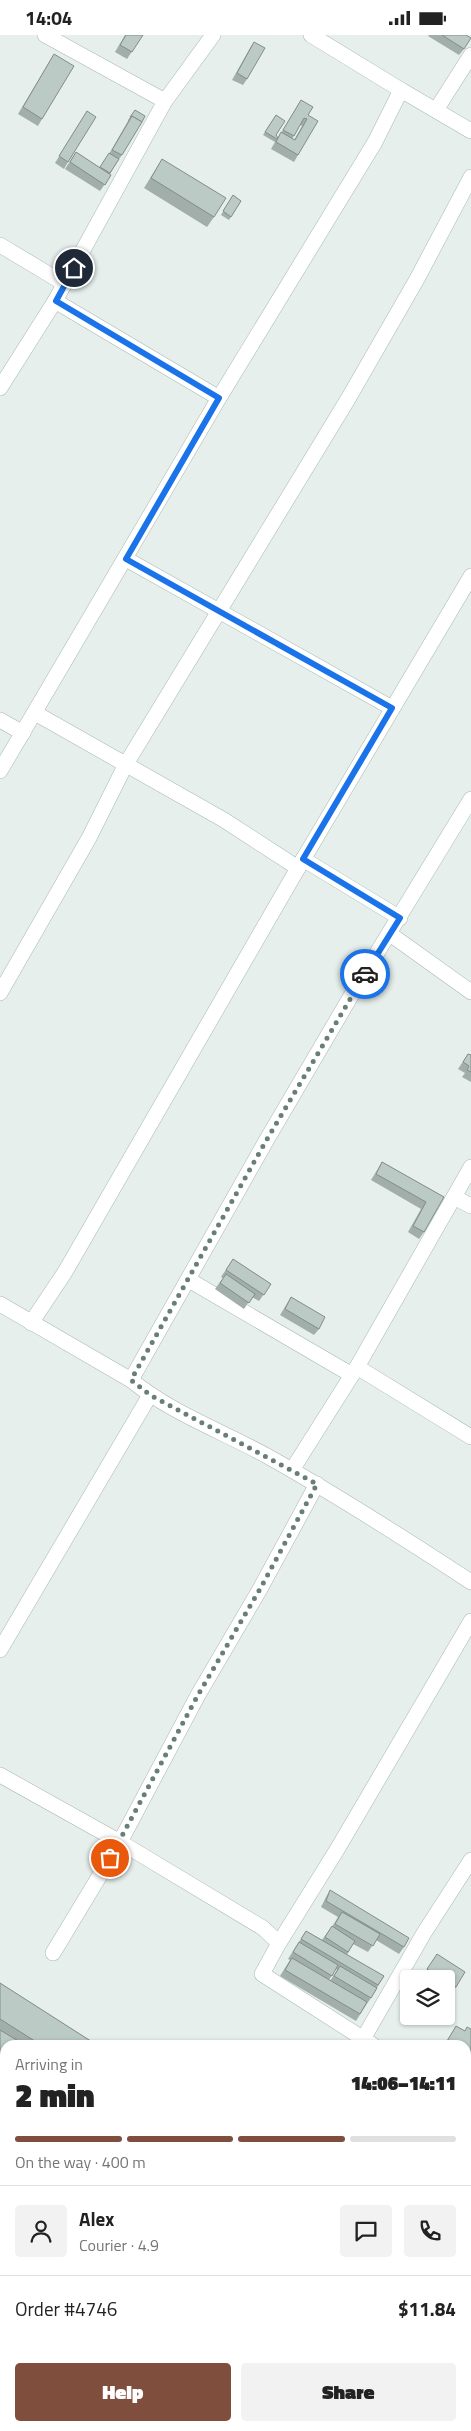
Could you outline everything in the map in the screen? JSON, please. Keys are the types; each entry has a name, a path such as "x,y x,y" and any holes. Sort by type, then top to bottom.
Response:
{"street":[{"path":"46,35 165,101"},
{"path":"0,388 56,301 165,101 213,35"},
{"path":"311,35 471,131"},
{"path":"436,110 471,55"},
{"path":"0,771 219,398 370,150 401,90"},
{"path":"0,993 89,838 126,764 348,399 417,279 471,177"},
{"path":"0,245 65,284"},
{"path":"56,301 219,398"},
{"path":"126,559 392,708"},
{"path":"31,1323 70,1263 300,864 471,576"},
{"path":"35,713 300,864 400,918"},
{"path":"0,720 23,733"},
{"path":"131,1380 276,1124 471,799"},
{"path":"390,934 471,992"},
{"path":"292,1470 354,1371 471,1167"},
{"path":"454,1197 471,1206"},
{"path":"189,1280 471,1437"},
{"path":"0,1304 131,1380 150,1395 317,1484 471,1582"},
{"path":"0,1651 150,1395"},
{"path":"53,1953 120,1843 198,1695 260,1589 317,1484"},
{"path":"365,2040 262,1974 471,1621"},
{"path":"0,1775 120,1843 263,1928 280,1943"},
{"path":"369,2040 424,1933 465,1883 471,1860"}],"building":[{"path":"126,35 143,35 132,52 120,45"},
{"path":"442,35 466,35 471,38 464,49"},
{"path":"254,42 265,48 247,79 237,73"},
{"path":"54,54 74,66 42,119 23,107"},
{"path":"301,100 313,107 308,115 318,121 298,155 276,142 281,132 295,140 307,119 304,118 294,136 283,130"},
{"path":"135,110 145,116 142,122 132,116 130,117"},
{"path":"87,111 96,117 68,162 59,156"},
{"path":"276,115 285,121 276,135 277,139 265,132"},
{"path":"132,116 142,122 122,155 112,150"},
{"path":"76,152 111,175 105,185 70,162"},
{"path":"109,153 119,159 110,173 100,167"},
{"path":"162,159 226,198 214,217 151,178"},
{"path":"233,195 241,201 231,217 223,211"},
{"path":"468,1054 471,1055 471,1072 467,1070 469,1066 463,1062"},
{"path":"382,1162 444,1197 424,1232 413,1226 426,1202 376,1174"},
{"path":"233,1259 271,1284 264,1295 226,1270"},
{"path":"226,1274 255,1294 249,1303 220,1283"},
{"path":"291,1297 325,1317 319,1329 285,1309"},
{"path":"330,1890 409,1938 404,1947 326,1901"},
{"path":"342,1912 380,1934 373,1946 335,1924"},
{"path":"332,1926 355,1941 348,1952 325,1937"},
{"path":"306,1931 384,1976 378,1985 301,1939"},
{"path":"299,1942 338,1965 332,1976 293,1952"},
{"path":"437,1954 465,1972 456,1987 455,1970 427,1969"},
{"path":"292,1958 367,2002 360,2014 285,1970"},
{"path":"340,1966 377,1988 371,1998 334,1976"},
{"path":"0,1983 89,2040 33,2040 0,2019"},
{"path":"456,2026 465,2031 467,2027 471,2029 471,2040 448,2040"},
{"path":"0,2030 17,2040 0,2040"}],"way so far":[{"path":"110,1858 120,1843 198,1695 260,1589 317,1484 223,1432 150,1395 131,1380 266,1141 365,974"}],"route":[{"path":"74,268 56,301 219,398 126,559 392,708 303,859 400,918 365,974"}]}
